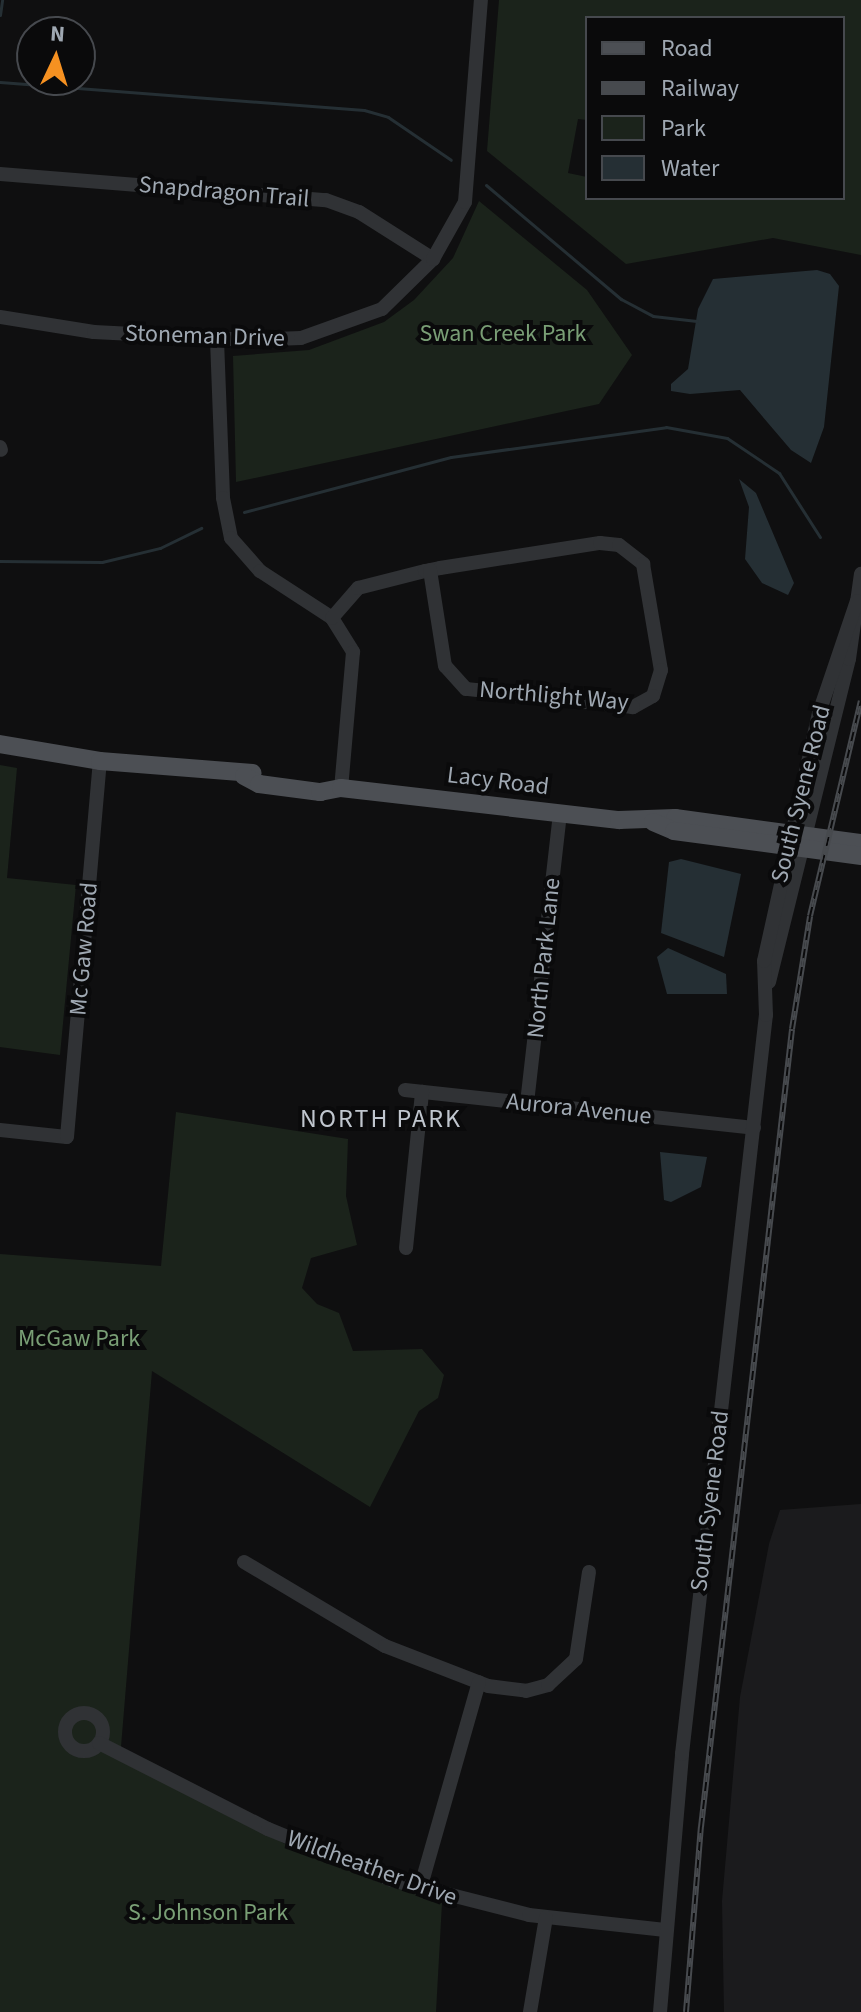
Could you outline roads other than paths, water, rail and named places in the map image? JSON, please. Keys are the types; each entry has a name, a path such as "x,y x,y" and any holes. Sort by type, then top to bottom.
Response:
{"main road":[{"name":"Lacy Road","path":"3,746 100,761 244,776 260,772 339,788 560,813 653,822 675,818 796,840 861,856"},
{"name":"Lacy Road","path":"796,840 861,843"}],"street":[{"path":"481,0 483,32"},
{"path":"483,32 490,0"},
{"name":"Stoneman Drive","path":"0,317 217,340 301,338 348,326 408,289 433,259 465,202 483,32"},
{"name":"Snapdragon Trail","path":"0,174 326,200 359,212 433,259"},
{"path":"217,340 228,530 260,571 332,618 349,641 354,663 339,788"},
{"name":"Northlight Way","path":"332,618 358,588 430,570 600,543 619,545 644,565 661,670 653,696 633,707 466,689 445,666 430,570"},
{"name":"South Syene Road","path":"660,2012 665,1930 767,991 796,840 849,659 861,574"},
{"name":"Mc Gaw Road","path":"0,1130 67,1137 100,761"},
{"name":"North Park Lane","path":"527,1103 560,813"},
{"name":"Aurora Avenue","path":"405,1090 754,1128"},
{"path":"406,1248 422,1092"},
{"path":"244,1562 374,1640 479,1682 526,1691 563,1675 582,1639 589,1572"},
{"path":"420,1889 479,1682"},
{"name":"Wildheather Drive","path":"99,1743 300,1844 420,1889 546,1917 665,1930"},
{"path":"530,2012 546,1917"}],"water":[{"path":"817,270 830,274 839,286 824,427 811,463 791,450 740,390 690,394 671,391 671,384 688,369 698,309 713,279"},
{"path":"739,479 756,493 794,583 788,595 762,583 745,559 749,507"},
{"path":"681,859 741,874 724,957 661,933 669,862"},
{"path":"668,948 726,974 727,994 667,994 657,957"},
{"path":"660,1152 707,1157 701,1187 671,1202 664,1200"}],"waterway":[{"path":"0,15 2,0"},
{"path":"0,82 364,110 388,117 451,160"},
{"path":"486,185 621,299 653,316 697,321"},
{"path":"244,512 451,457 666,427 727,438 779,473 820,537"},
{"path":"0,561 102,562 160,548 201,528"}],"railway":[{"path":"686,2012 701,1827 792,1029 810,916 861,701"}],"district":[{"name":"NORTH PARK","path":"381,1119"}],"park label":[{"name":"Swan Creek Park","path":"503,334"},
{"name":"McGaw Park","path":"79,1339"},
{"name":"S. Johnson Park","path":"208,1913"}]}
